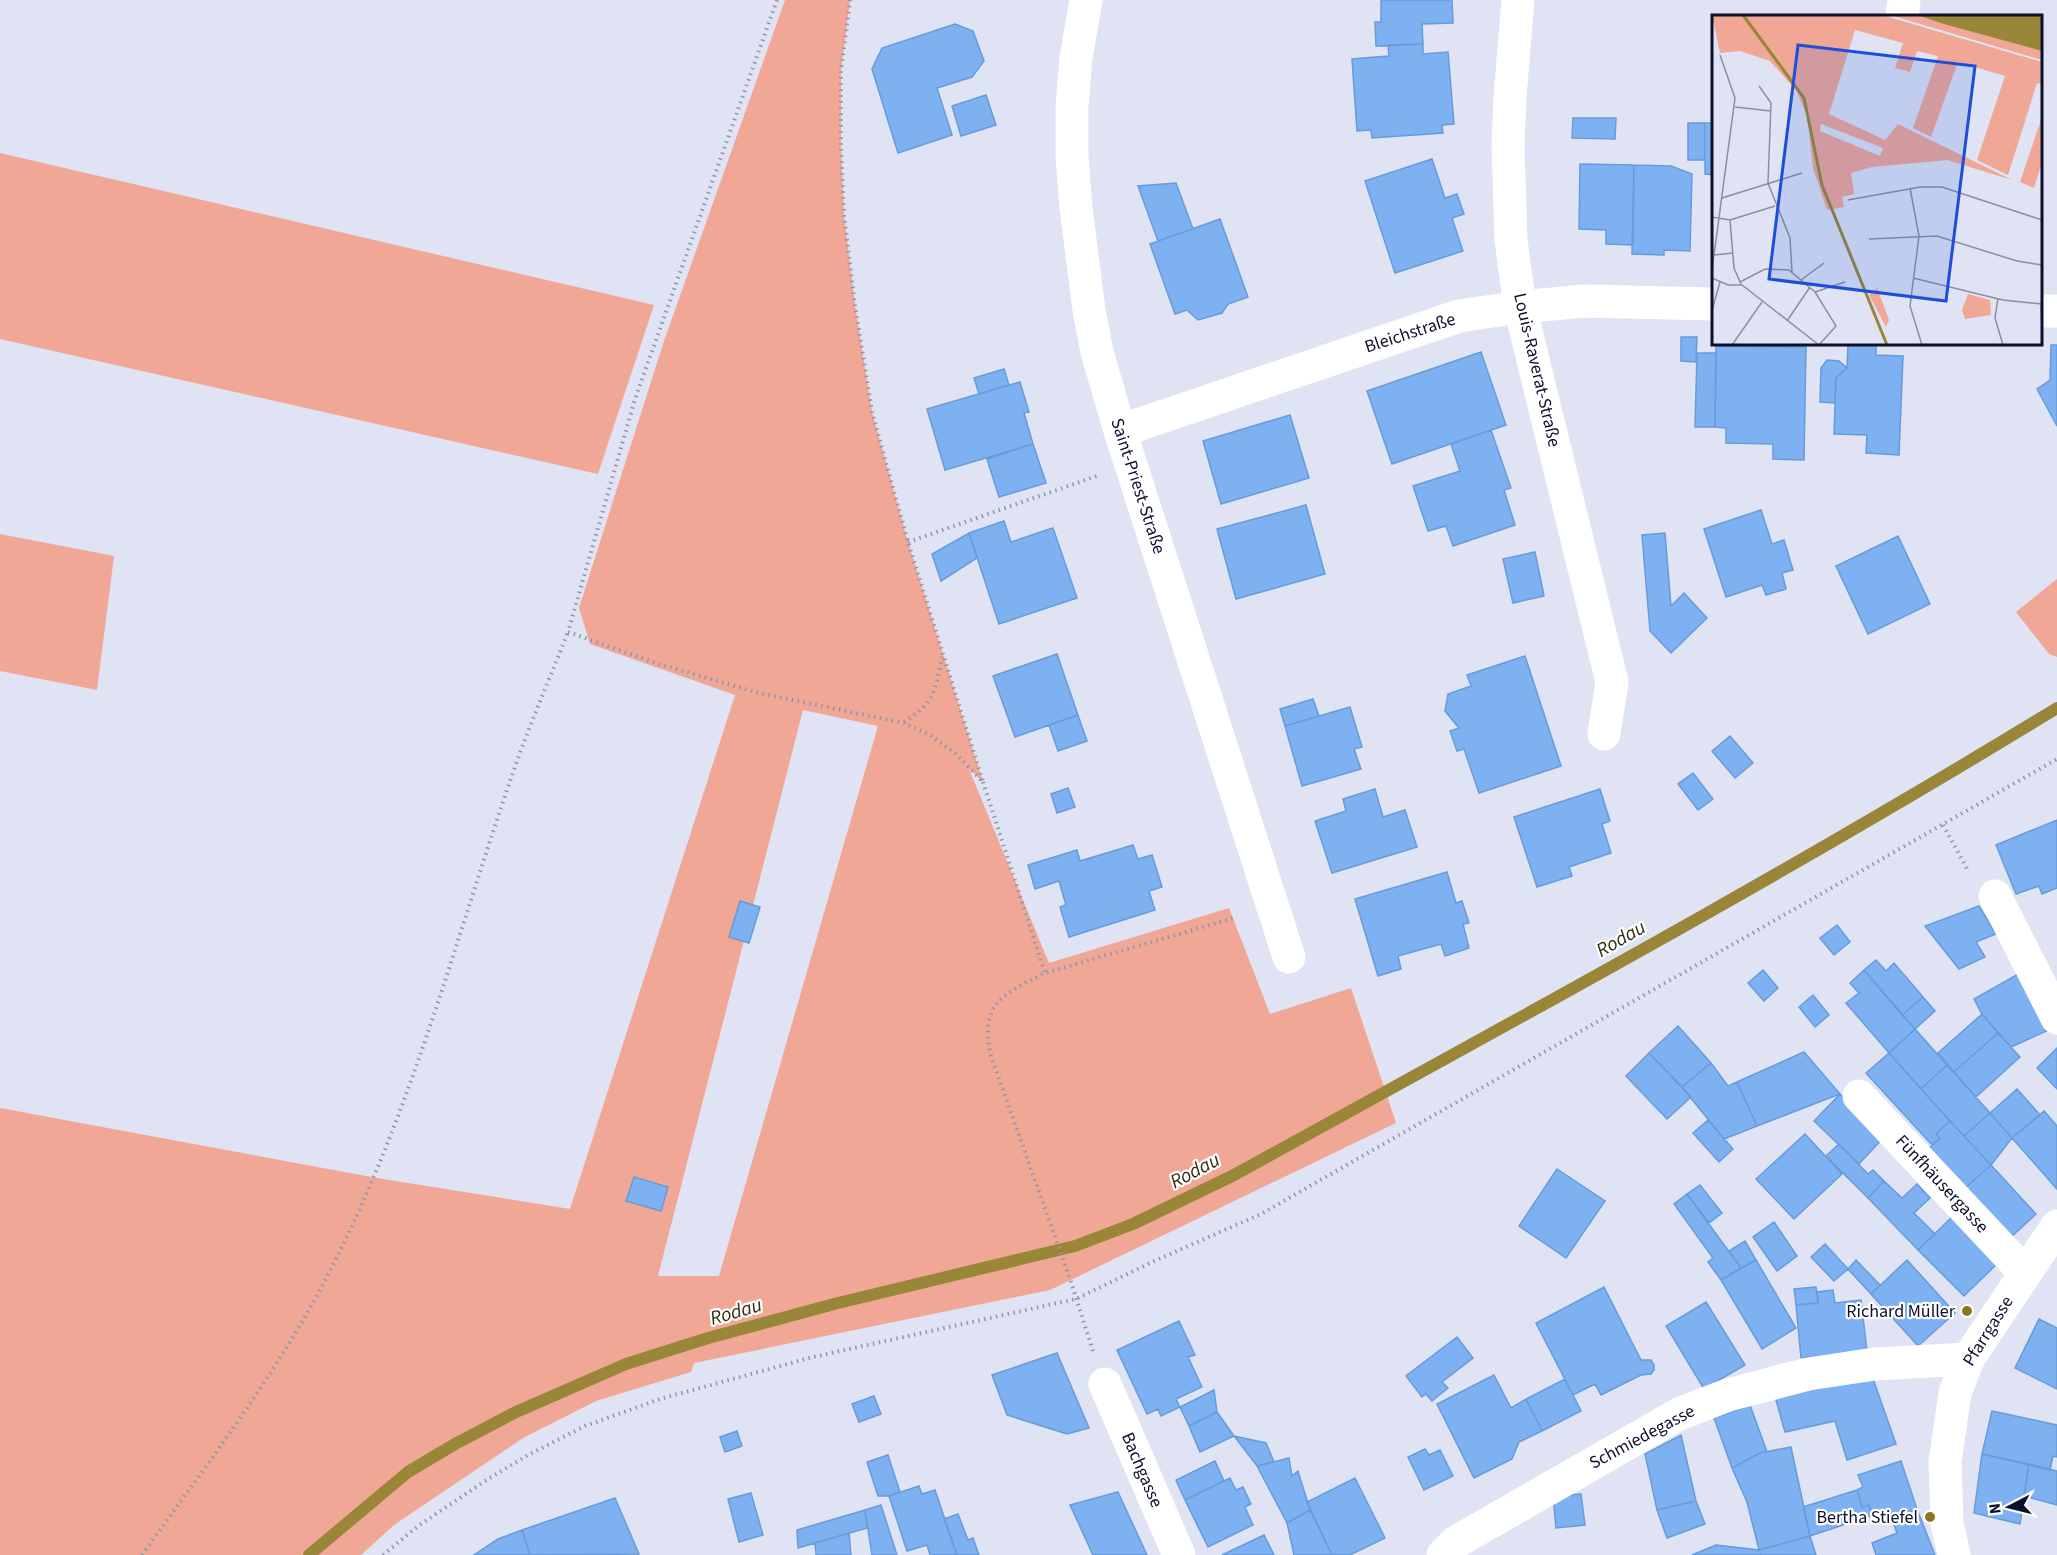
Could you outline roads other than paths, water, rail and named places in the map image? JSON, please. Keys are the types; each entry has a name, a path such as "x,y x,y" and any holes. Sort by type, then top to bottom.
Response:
{"street":[{"name":"Saint-Priest-Straße","path":"1086,0 1076,58 1072,105 1072,158 1089,310 1097,352 1120,431 1289,957"},
{"name":"Louis-Raverat-Straße","path":"1518,0 1508,146 1511,240 1520,307 1612,682 1604,734"},
{"path":"1902,15 1904,0"},
{"name":"Bleichstraße","path":"1120,431 1459,316 1586,301 1712,304"},
{"path":"1995,896 2057,1018"},
{"name":"Fünfhäusergasse","path":"1859,1096 2025,1273"},
{"name":"Pfarrgasse","path":"1954,1555 1947,1523 1945,1462 1955,1393 1968,1359 2057,1226"},
{"name":"Schmiedegasse","path":"1443,1555 1455,1542 1679,1414 1728,1395 1808,1374 1875,1364 1968,1359"},
{"name":"Bachgasse","path":"1105,1384 1179,1555"}],"waterway":[{"name":"Rodau","path":"309,1555 408,1472 516,1412 626,1364 708,1338 838,1303 1075,1246 1133,1224 1234,1175 1648,946 1854,829 2057,708"}],"place":[{"name":"Richard Müller","path":"1967,1311"},
{"name":"Bertha Stiefel","path":"1930,1517"}]}
